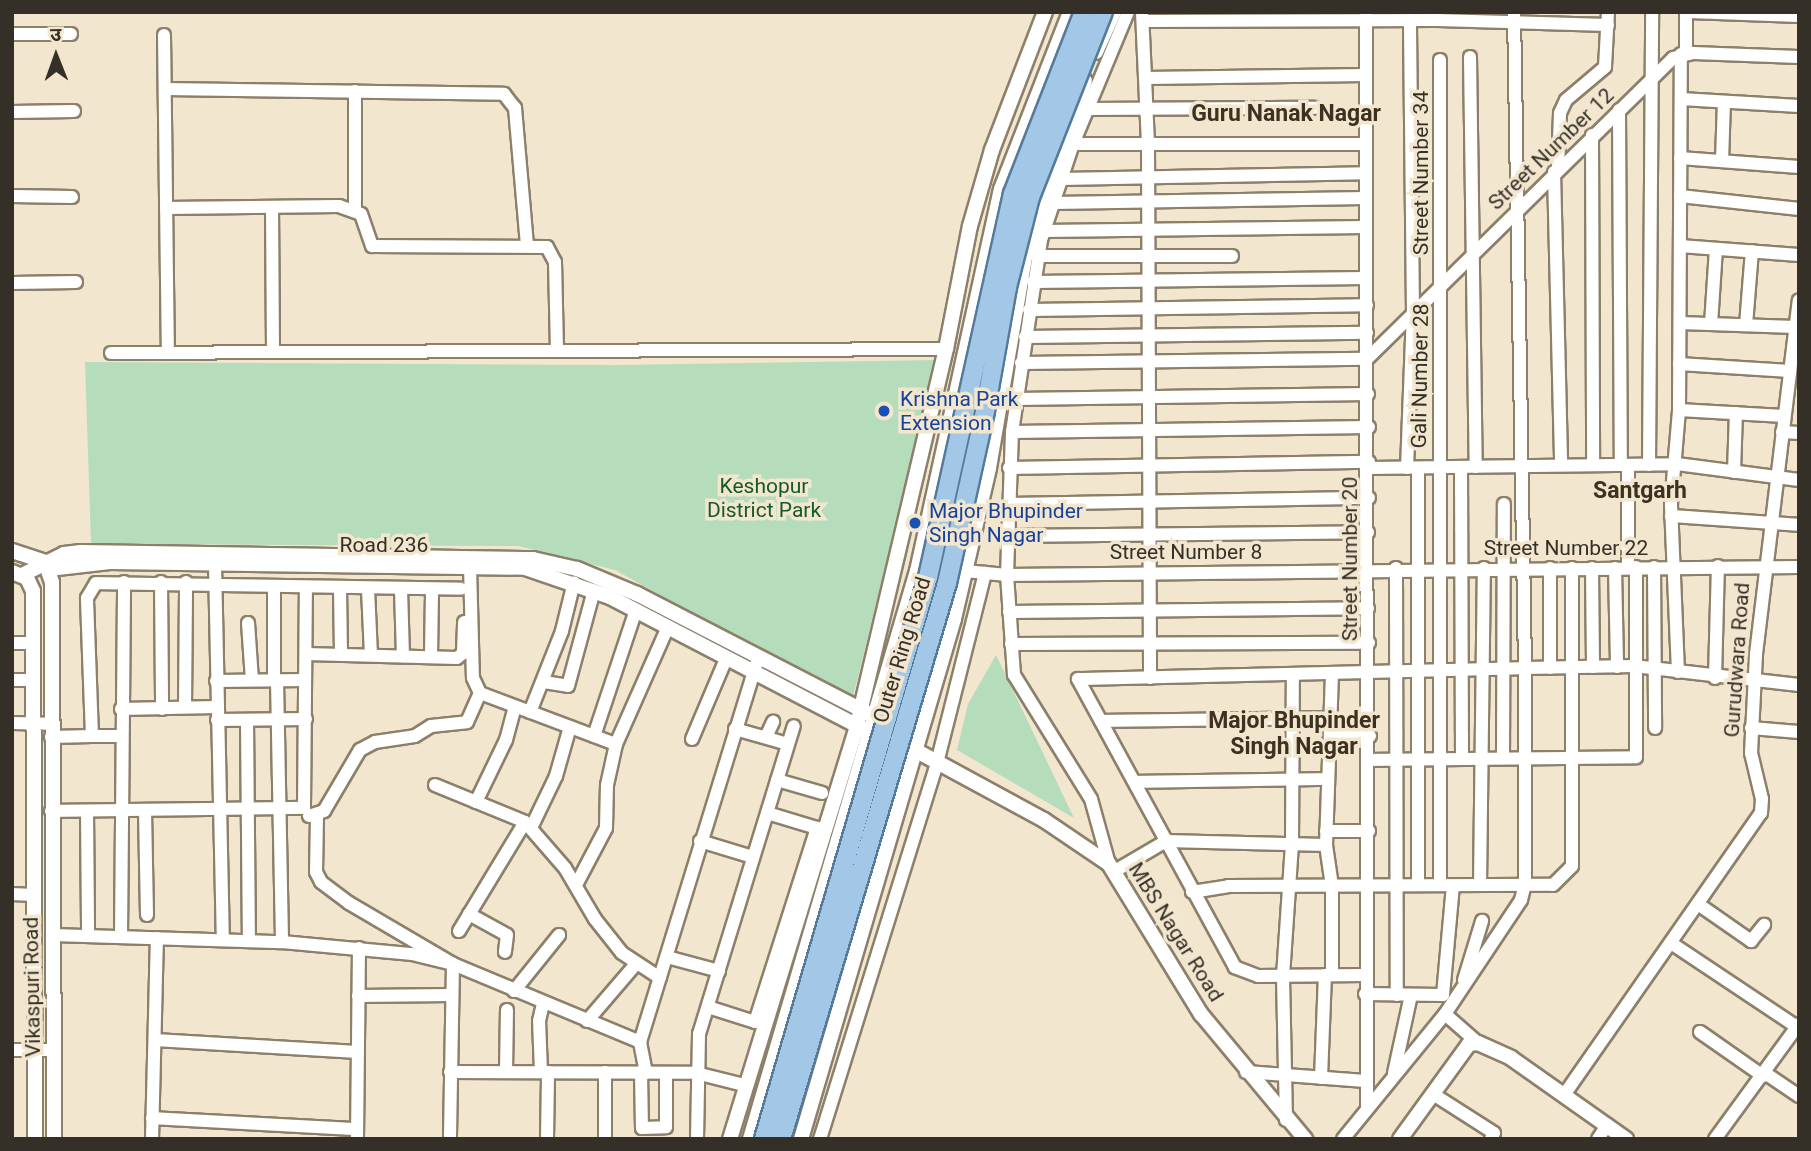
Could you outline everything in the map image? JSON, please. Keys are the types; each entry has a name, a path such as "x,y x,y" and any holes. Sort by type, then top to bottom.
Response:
{"main road":[{"name":"Outer Ring Road","path":"764,1139 928,577 1013,194 1084,12"},
{"name":"Outer Ring Road","path":"781,1139 947,583 985,411 1007,287 1030,197 1103,12"}],"street":[{"path":"730,1139 744,1085 863,729 861,710 946,349 970,226 992,150 1045,12"},
{"name":"Outer Ring Road","path":"750,1139 829,873 863,729 874,717 917,570 1001,189 1070,12"},
{"name":"Outer Ring Road","path":"801,1139 941,664 965,571 996,430 1025,257 1056,160 1114,12"},
{"path":"1128,12 1061,178 1044,231 1033,282 1009,468 1007,575 1014,675 1091,799 1112,868 1166,841 1326,845"},
{"path":"1678,672 1677,567 1671,516 1679,410 1681,99 1688,12 1799,16"},
{"path":"1649,465 1652,153 1648,84 1651,13"},
{"name":"Street Number 20","path":"1366,16 1364,144 1370,674 1369,886 1365,975 1367,1107"},
{"path":"1150,678 1146,335 1148,146 1142,17 1608,19 1605,67 1566,100 1560,113 1556,170 1561,465"},
{"path":"1343,1139 1445,1014 1514,915 1525,884 1525,668 1518,465 1514,18"},
{"path":"1410,20 1413,468 1420,672 1418,885"},
{"path":"12,34 71,34"},
{"path":"164,35 168,352"},
{"path":"1684,54 1799,57"},
{"name":"Street Number 12","path":"1367,359 1592,135 1684,54"},
{"path":"1470,57 1476,467"},
{"name":"Street Number 34","path":"1440,60 1441,285"},
{"path":"1146,78 1365,75"},
{"path":"165,89 497,92 510,98 515,108 527,245"},
{"path":"355,91 355,209 364,219 367,241 372,246 547,247 554,256 557,349"},
{"path":"1681,99 1799,106"},
{"path":"1722,161 1724,102"},
{"path":"1087,109 1315,108"},
{"path":"12,112 74,110"},
{"path":"1370,760 1636,757 1634,666 1627,567 1619,110"},
{"path":"1592,135 1592,465"},
{"path":"1073,144 1364,144"},
{"path":"1680,158 1799,167"},
{"path":"1061,178 1365,173"},
{"path":"12,196 72,197"},
{"path":"1680,196 1799,209"},
{"path":"1053,203 1365,198"},
{"path":"272,207 273,352"},
{"path":"166,208 355,209"},
{"path":"1044,231 1366,227"},
{"path":"1680,246 1799,255"},
{"path":"1711,324 1716,249"},
{"path":"1746,325 1752,251"},
{"path":"1038,256 1232,256"},
{"path":"1033,282 1366,278"},
{"path":"12,283 76,282"},
{"name":"Gali Number 28","path":"1404,995 1443,995 1446,885 1441,759 1438,467 1441,285"},
{"name":"Gurudwara Road","path":"1564,1095 1761,813 1751,728 1754,681 1784,416 1793,388 1790,371 1796,344 1799,301"},
{"path":"1029,310 1367,305"},
{"path":"1679,323 1796,327"},
{"path":"1025,337 1367,333"},
{"path":"111,353 946,349"},
{"path":"1021,363 1367,359"},
{"path":"1679,364 1790,371"},
{"path":"1016,399 1368,394"},
{"path":"1679,410 1784,416"},
{"path":"1734,472 1736,413"},
{"path":"996,430 1012,432 1369,427"},
{"path":"1782,432 1799,433"},
{"path":"1009,468 1148,464 1369,465 1413,468 1676,464 1799,480"},
{"path":"1461,468 1462,759"},
{"path":"1009,504 1369,498"},
{"path":"1503,758 1504,504"},
{"path":"1671,516 1799,525"},
{"path":"1008,536 1368,532"},
{"path":"12,551 49,571 81,552 501,556 577,569 640,604 874,717"},
{"name":"Road 236","path":"24,580 49,571 90,562 525,568 640,604 667,629 863,729"},
{"path":"215,564 216,713 223,939"},
{"path":"306,654 457,658 463,653 461,589 466,566"},
{"path":"466,566 473,678 480,694 615,744"},
{"path":"1715,678 1718,566"},
{"name":"Street Number 22","path":"1367,568 1799,566"},
{"path":"1617,667 1627,567"},
{"path":"1654,567 1655,727"},
{"name":"Street Number 8","path":"965,571 1007,575 1367,568"},
{"path":"1394,1075 1404,995 1399,885 1396,568"},
{"path":"1480,885 1484,758 1484,568"},
{"path":"1550,568 1550,668"},
{"path":"1192,892 1228,886 1553,885 1572,866 1572,568"},
{"path":"1592,568 1593,667"},
{"name":"Vikaspuri Road","path":"49,571 54,1139"},
{"path":"820,1139 938,763 985,573"},
{"name":"Vikaspuri Road","path":"24,580 32,643 35,1139"},
{"path":"121,936 118,810 124,582"},
{"path":"161,582 162,709"},
{"path":"92,736 87,598 96,583 186,582 274,590 461,589"},
{"path":"185,706 186,582"},
{"path":"530,712 544,682 575,582"},
{"path":"300,810 306,804 306,589"},
{"path":"340,589 341,654"},
{"path":"369,589 371,654"},
{"path":"401,589 403,655"},
{"path":"431,656 432,589"},
{"path":"274,590 282,942"},
{"path":"544,682 568,686 594,590"},
{"path":"594,736 640,604"},
{"path":"1009,612 1368,608"},
{"path":"248,623 252,680"},
{"path":"576,885 607,828 607,785 615,744 667,629"},
{"path":"12,643 32,643"},
{"path":"1011,644 1369,643"},
{"path":"895,649 941,664"},
{"path":"692,739 724,658"},
{"path":"666,1073 666,1127 655,1133 642,1128 643,1072 640,1042 758,659"},
{"path":"1365,975 1245,974 1235,967 1079,683 1080,677 1293,676 1634,666 1715,678 1798,681"},
{"path":"1321,1077 1329,975 1332,886 1326,831 1332,675"},
{"path":"1286,1121 1283,976 1292,843 1293,676"},
{"path":"12,680 32,680"},
{"path":"216,681 305,680"},
{"path":"480,694 467,722 431,726 415,736 375,742 360,750 317,816 316,872 321,882 349,903 453,964 640,1042"},
{"path":"121,709 185,706 247,720 306,719"},
{"path":"476,802 506,740 515,707"},
{"path":"1101,721 1331,718"},
{"path":"247,720 249,941"},
{"path":"766,737 773,722"},
{"path":"12,723 32,723 51,730 92,736 120,736"},
{"path":"697,1139 696,1073 708,1007 794,726"},
{"path":"459,931 528,825 556,776 570,727"},
{"path":"1751,728 1799,732"},
{"path":"735,729 788,744"},
{"path":"1330,736 1370,736"},
{"name":"MBS Nagar Road","path":"914,754 938,763 1044,820 1112,868 1201,1014 1286,1121 1305,1139"},
{"path":"1135,782 1328,779"},
{"path":"777,780 822,793"},
{"path":"435,785 528,825 576,885 595,919 635,965 660,978"},
{"path":"51,811 300,810 317,816"},
{"path":"87,811 88,936"},
{"path":"145,811 147,915"},
{"path":"708,1007 755,1022 817,828 767,813"},
{"path":"1326,831 1369,831"},
{"path":"700,841 754,857"},
{"path":"829,873 874,888"},
{"path":"12,894 33,895"},
{"path":"1698,904 1751,941 1764,925"},
{"path":"469,914 507,935 505,952"},
{"path":"1461,990 1482,921"},
{"path":"514,991 559,934"},
{"path":"53,936 282,942 359,948 453,964"},
{"path":"152,1139 158,938"},
{"path":"1671,943 1798,1025 1715,1139"},
{"path":"152,1118 358,1134 359,948"},
{"path":"667,957 719,971"},
{"path":"450,1139 453,964"},
{"path":"587,1021 635,965"},
{"path":"1365,994 1404,995"},
{"path":"358,996 452,995"},
{"path":"543,1003 539,1021 545,1072 547,1139"},
{"path":"506,1010 506,1072"},
{"path":"1445,1014 1478,1043 1496,1049 1626,1139"},
{"path":"1700,1032 1799,1096"},
{"path":"155,1040 358,1052"},
{"path":"1400,1139 1469,1044 1478,1043"},
{"path":"12,1050 54,1050"},
{"path":"450,1072 696,1073 744,1085"},
{"path":"605,1072 605,1139"},
{"path":"1246,1072 1366,1081"},
{"path":"1433,1094 1494,1133 1490,1139"},
{"path":"1598,1139 1607,1125"}],"green space":[{"name":"Keshopur District Park","path":"936,360 852,701 615,570 518,546 91,544 85,362 617,365"},
{"path":"996,655 1074,818 957,750 968,704"}],"place":[{"name":"Krishna Park Extension","path":"884,411"},
{"name":"Major Bhupinder Singh Nagar","path":"915,523"}],"district":[{"name":"Guru Nanak Nagar","path":"1286,114"},
{"name":"Santgarh","path":"1640,491"},
{"name":"Major Bhupinder Singh Nagar","path":"1294,734"}]}
